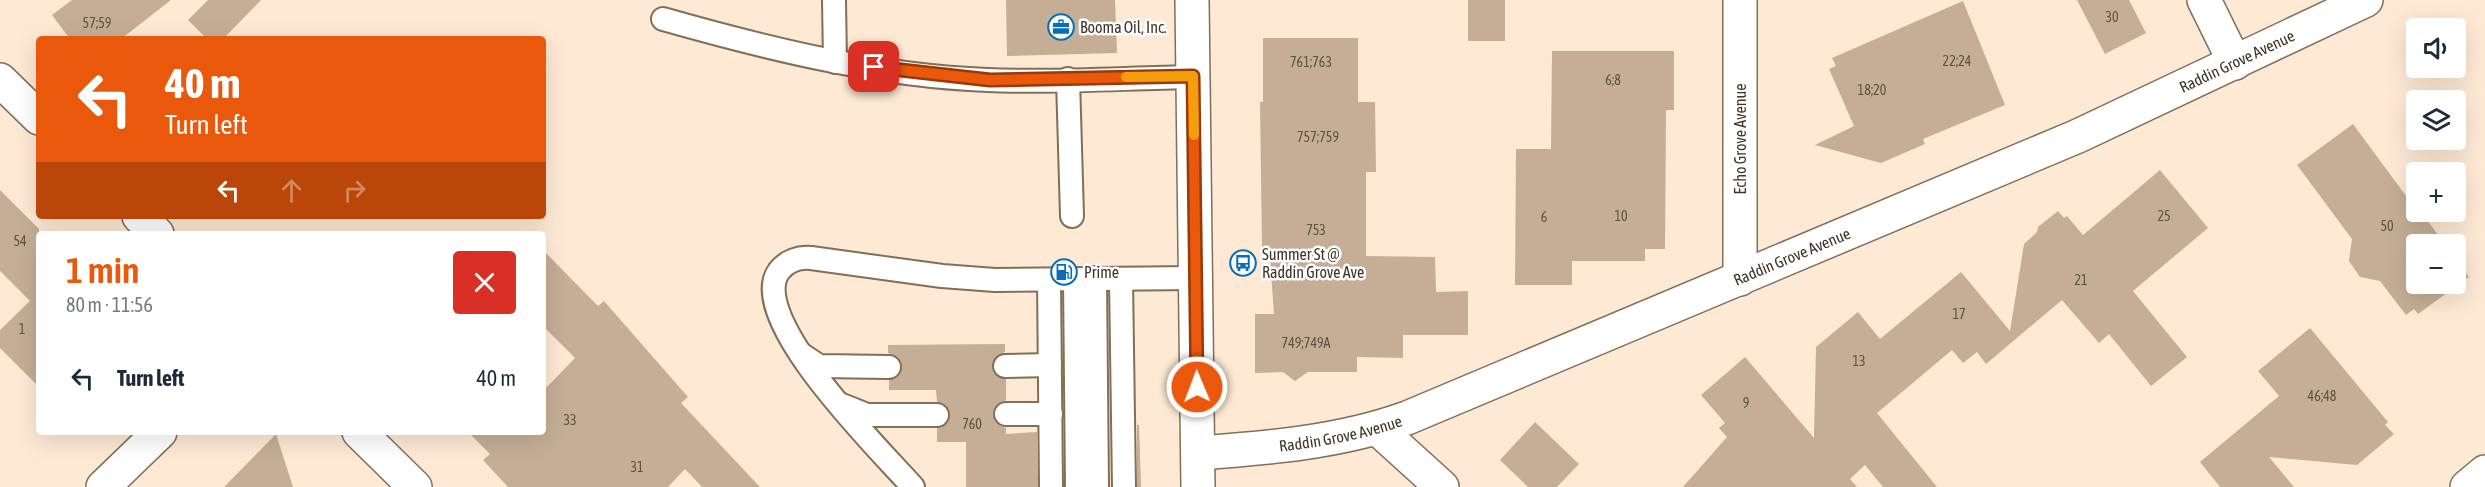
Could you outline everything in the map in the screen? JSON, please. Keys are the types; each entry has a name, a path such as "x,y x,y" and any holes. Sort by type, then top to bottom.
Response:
{"street":[{"path":"1192,0 1198,487"},
{"name":"Echo Grove Avenue","path":"1740,0 1740,279"},
{"path":"2204,0 2235,63"},
{"name":"Raddin Grove Avenue","path":"1198,453 1253,449 1378,429 2078,136 2366,0"},
{"path":"0,80 36,115"},
{"path":"142,219 154,231"},
{"path":"1378,429 1442,487"},
{"path":"104,487 157,435"},
{"path":"362,435 415,487"},
{"path":"2467,487 2485,472"}],"lane":[{"path":"834,0 836,62"},
{"path":"663,20 757,46 836,62 990,80 1193,76"},
{"path":"1068,79 1072,216"},
{"path":"913,487 826,391 798,350 776,306 773,292 779,272 786,264 801,258 942,276 1049,280 1195,278"},
{"path":"1077,487 1085,279"},
{"path":"1085,279 1097,487"},
{"path":"1121,279 1124,487"},
{"path":"1049,280 1051,487"},
{"path":"798,350 808,360 819,366 889,367"},
{"path":"1005,366 1050,365"},
{"path":"826,391 857,413 877,416 937,415"},
{"path":"1006,414 1050,414"}],"building":[{"path":"72,0 171,0 125,36 68,36 52,15"},
{"path":"208,0 261,0 226,36 204,36 188,20"},
{"name":"Booma Oil, Inc.","path":"1006,0 1115,0 1117,53 1007,56"},
{"path":"1468,0 1505,0 1505,41 1468,41"},
{"path":"2077,0 2129,0 2146,33 2105,54"},
{"path":"1963,1 2005,105 1923,139 1925,144 1881,163 1815,145 1854,126 1829,69 1836,66 1832,58"},
{"path":"1263,38 1358,38 1358,102 1375,102 1376,172 1366,172 1366,256 1435,257 1436,292 1468,291 1468,335 1403,335 1403,358 1357,357 1357,372 1308,372 1295,381 1283,372 1255,373 1255,314 1274,314 1270,258 1262,247 1260,102 1263,102"},
{"path":"1552,51 1674,51 1674,110 1666,110 1665,249 1645,249 1645,261 1572,261 1572,285 1515,285 1516,149 1551,149"},
{"path":"2353,124 2406,196 2406,222 2428,222 2438,234 2406,234 2406,294 2446,294 2418,314 2414,309 2406,315 2380,281 2360,277 2349,261 2352,239 2297,165"},
{"path":"2160,170 2208,228 2133,291 2187,357 2151,386 2109,334 2099,343 2062,300 1986,364 1977,352 1963,363 1952,350 1877,413 1937,487 1883,487 1865,465 1850,479 1857,487 1683,487 1727,437 1719,428 1725,423 1701,395 1745,357 1814,438 1816,347 1858,312 1880,339 1961,272 2010,331 2024,244 2037,232 2038,227 2058,211 2064,218 2067,216 2083,235"},
{"path":"0,190 39,229 36,231 36,384 0,348 0,330 30,301 0,271"},
{"path":"546,253 598,306 604,301 688,397 681,403 760,487 702,487 685,469 668,487 508,487 483,460 490,454 471,435 546,435 546,388 575,358 546,329"},
{"path":"2310,328 2388,422 2385,425 2394,434 2357,465 2269,457 2294,487 2220,487 2200,462 2279,396 2258,371"},
{"path":"1005,344 1005,352 998,355 992,366 994,373 1006,379 1006,400 995,407 993,415 999,425 1006,428 1006,434 1037,432 1038,487 966,487 966,442 937,442 937,428 948,422 949,409 937,402 936,390 889,390 889,380 900,374 902,367 896,356 888,353 888,345"},
{"path":"1535,422 1579,464 1557,487 1528,487 1500,460"},
{"path":"1137,425 1139,425 1141,487 1137,487"},
{"path":"275,435 276,435 293,487 224,487"}],"slow traffic":[{"path":"1126,77 1193,76 1194,135"}],"place":[{"name":"Booma Oil, Inc.","path":"1061,27"},
{"name":"Summer St @ Raddin Grove Ave","path":"1243,263"},
{"name":"Prime","path":"1064,272"}],"route":[{"path":"874,67 990,80 1193,76 1197,387"}]}
